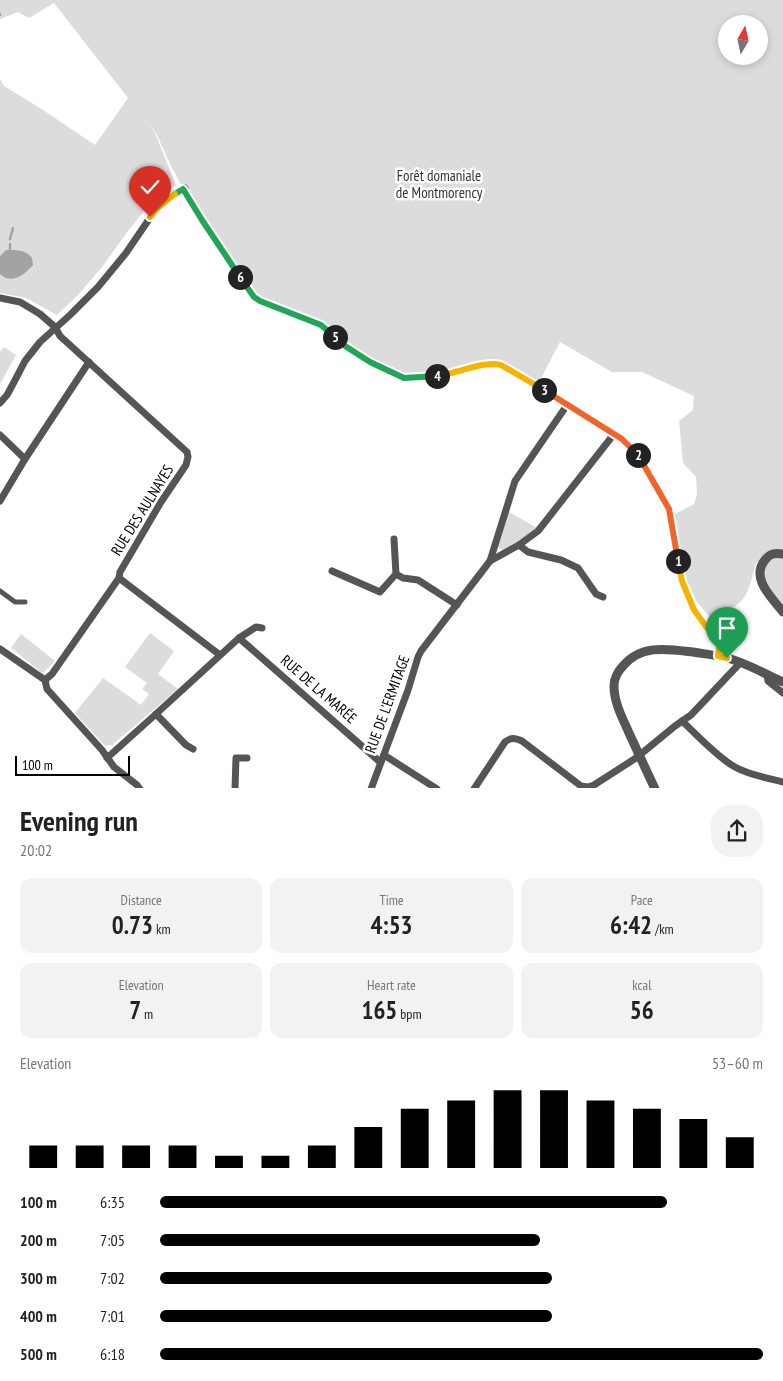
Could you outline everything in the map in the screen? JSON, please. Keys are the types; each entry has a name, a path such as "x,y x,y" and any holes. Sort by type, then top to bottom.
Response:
{"street":[{"path":"0,403 7,395 25,361 40,342 98,287 126,253 156,209 184,188 202,220 254,297 266,304 321,325 342,344 370,362 404,378 442,376 497,364 516,373 614,434 636,451 669,509 682,581 694,610 718,643 718,656"},
{"name":"RUE DES AULNAYES","path":"0,298 20,302 45,318 55,327 60,336 187,452 186,465 140,536 120,572 119,578 220,655"},
{"path":"0,501 25,459 89,362"},
{"path":"490,561 515,480 567,405"},
{"path":"490,561 519,545 538,531 614,434"},
{"path":"0,435 25,459"},
{"path":"332,572 380,592 396,574 394,539"},
{"path":"519,545 528,552 561,560 578,568 596,594 603,597"},
{"path":"495,547 504,553"},
{"path":"783,554 775,553 768,556 762,564 760,578 762,584 783,612"},
{"name":"RUE DE L'ERMITAGE","path":"371,788 421,651 490,561"},
{"path":"396,574 403,578 418,580 457,605"},
{"path":"45,680 52,674 119,578"},
{"path":"0,591 15,602 25,602"},
{"path":"107,758 239,638 256,628 262,628"},
{"name":"RUE DE LA MARÉE","path":"239,638 380,762"},
{"path":"0,649 45,680 48,689 102,750 114,767 140,788"},
{"path":"655,788 621,715 615,694 614,685 620,669 625,663 637,654 658,649 718,656 741,662 767,675 782,688"},
{"path":"474,788 505,742 512,738 522,741 580,786 594,785 639,756 691,715 741,662"},
{"path":"156,714 186,746 193,749"},
{"path":"682,721 733,766 783,782"},
{"path":"384,755 437,788"},
{"path":"235,788 236,758 247,758"}],"green space":[{"name":"Forêt domaniale de Montmorency","path":"0,0 783,0 783,612 760,578 768,556 756,563 751,583 743,599 730,610 714,615 709,616 697,602 685,577 675,514 694,504 697,494 696,477 683,463 679,421 693,410 694,396 642,372 612,372 560,342 537,386 501,365 404,379 371,362 323,327 260,301 187,196 156,133 148,123 155,133 176,185 152,201 102,267 78,295 57,315 26,298 0,293 0,79 4,86 95,145 128,98 54,3 29,18 18,12 0,19"},
{"path":"4,347 16,355 0,384 0,352"},
{"path":"506,510 539,529 509,551 497,547"},
{"path":"150,633 174,651 158,674 178,689 112,745 105,746 75,713 103,678 141,705 149,694 142,689 147,683 125,667"},
{"path":"21,634 55,661 44,672 41,672 11,648"}],"shaded area":[{"path":"6,250 26,253 32,258 33,265 18,277 9,279 4,277 0,274 0,256"}],"waterway":[{"path":"10,239 13,228"},
{"path":"10,244 10,250"}],"route":[{"path":"150,217 164,202 183,189 246,286 254,297 260,301 321,325 342,344 370,362 404,378 442,376 491,364 501,365 622,439 636,451 669,509 682,581 694,610 718,643 718,656 727,658"}]}
